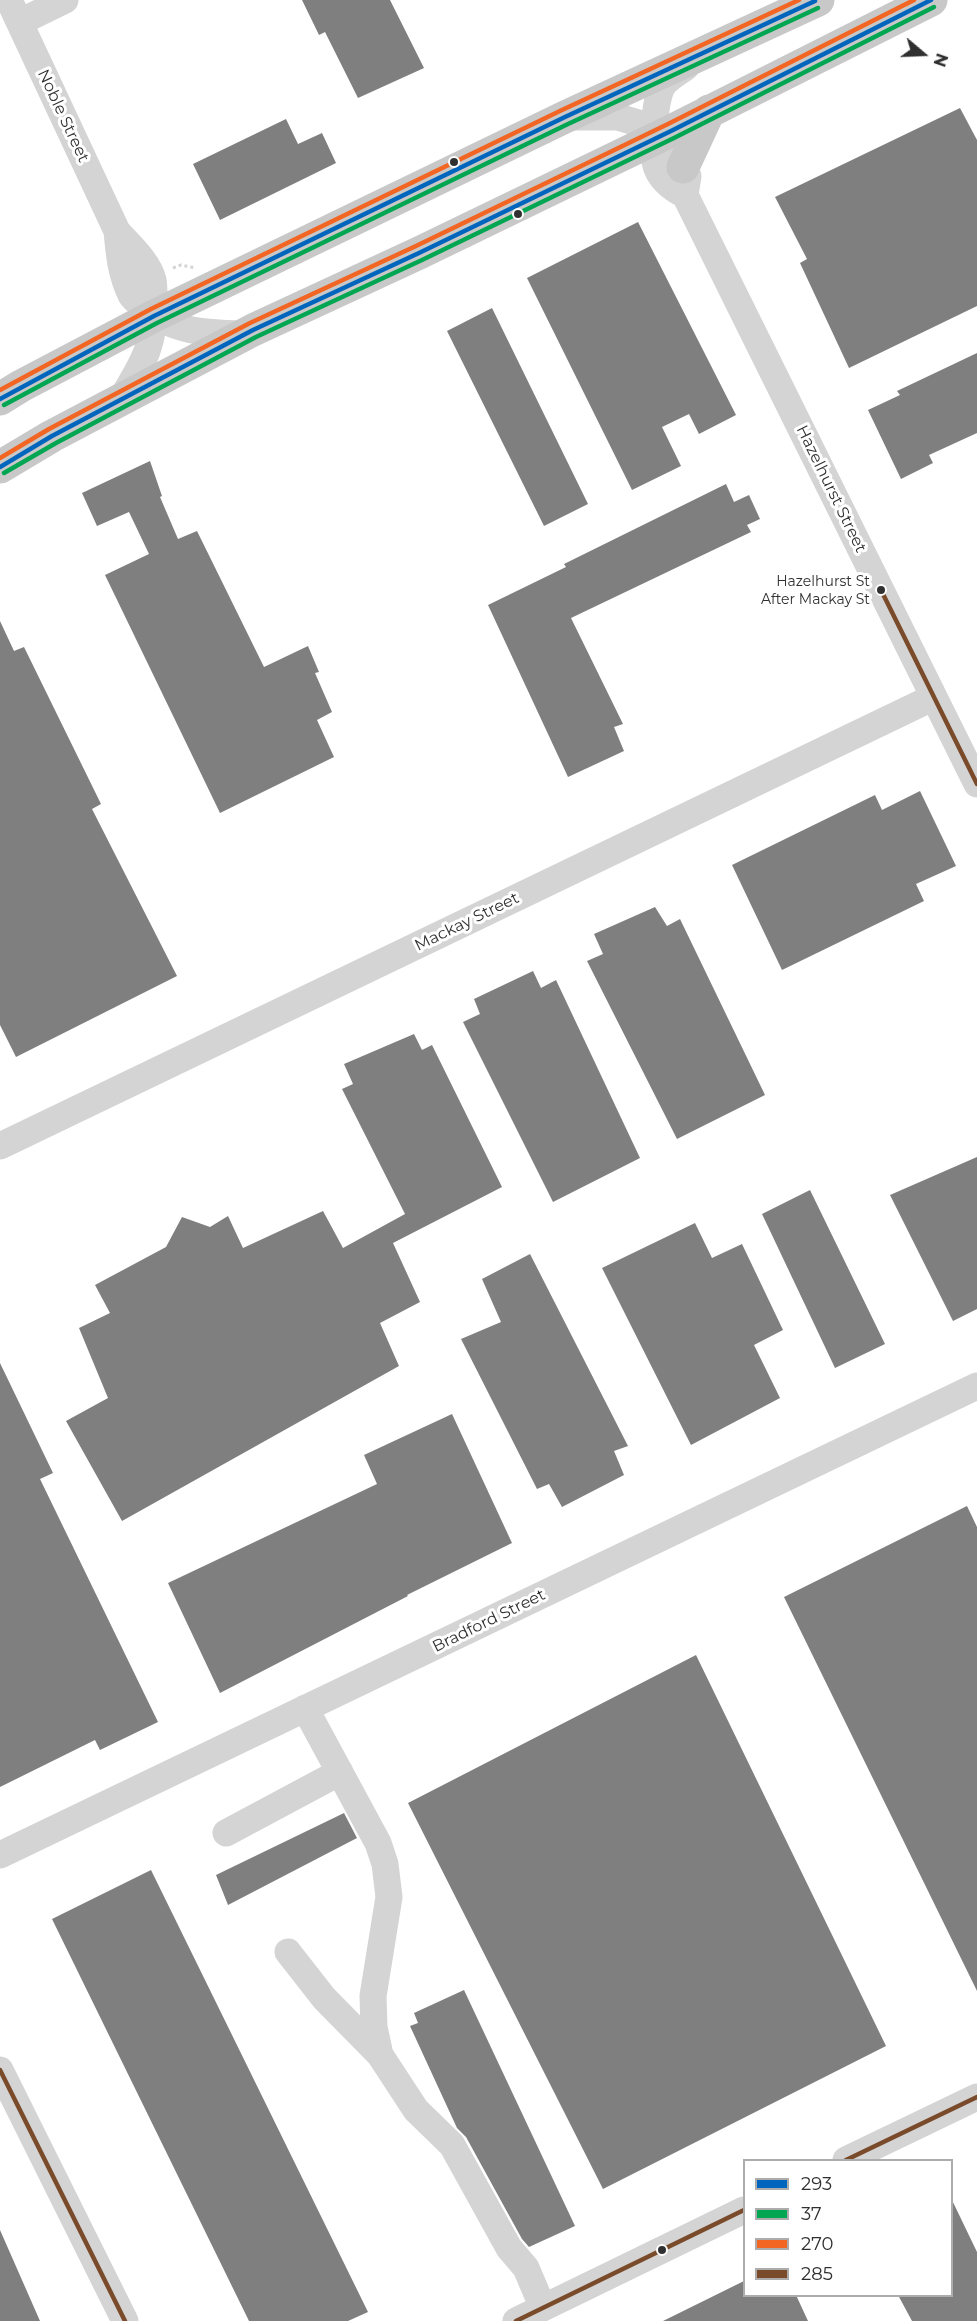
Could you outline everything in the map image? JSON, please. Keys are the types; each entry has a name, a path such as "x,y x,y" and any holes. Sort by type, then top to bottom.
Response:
{"main road":[{"path":"0,399 154,316 565,117 818,0"},
{"path":"2,461 246,334 429,248 930,0"},
{"path":"684,181 709,111"}],"street":[{"path":"15,11 65,0"},
{"name":"Noble Street","path":"15,11 117,231 121,270 132,298 154,316 183,329 209,333 246,334"},
{"path":"655,137 655,110 658,95 664,84 705,52"},
{"name":"Hazelhurst Street","path":"565,117 629,119 638,123 677,154 684,181 977,784"},
{"path":"123,399 141,368 150,344 154,316"},
{"name":"Mackay Street","path":"0,1146 934,697"},
{"name":"Bradford Street","path":"0,1855 977,1386"},
{"path":"305,1708 378,1843 386,1864 388,1897 373,1996 374,2027 380,2055"},
{"path":"225,1833 340,1772"},
{"path":"288,1952 324,1998 380,2055 416,2110 452,2145 517,2258 526,2268 543,2308"},
{"path":"0,2070 125,2321"},
{"path":"848,2159 977,2097"},
{"path":"516,2321 743,2210"}],"building":[{"path":"302,0 390,0 424,68 358,98 325,32 319,35"},
{"path":"960,108 977,140 977,306 849,368 800,263 807,259 775,197"},
{"path":"286,119 298,144 322,133 336,163 220,220 193,164"},
{"path":"638,222 736,415 699,434 689,414 662,427 681,466 632,490 527,278"},
{"path":"492,308 588,504 544,526 447,331"},
{"path":"977,353 977,433 929,455 933,463 901,479 868,410 900,395 897,391"},
{"path":"150,461 162,496 160,497 178,539 197,531 264,667 308,646 319,672 315,673 332,712 317,720 334,757 220,813 105,575 149,554 129,512 97,526 82,493"},
{"path":"726,484 734,502 749,495 760,519 747,525 751,532 571,618 623,724 614,727 624,751 568,777 488,605 566,567 564,564"},
{"path":"0,621 14,651 24,647 101,804 92,809 177,976 16,1057 0,1025"},
{"path":"920,791 956,866 916,884 924,901 782,970 732,865 875,795 882,810"},
{"path":"655,907 667,926 680,919 765,1095 677,1139 587,961 603,954 594,934"},
{"path":"533,971 541,988 556,980 640,1158 553,1202 463,1022 480,1014 474,999"},
{"path":"414,1034 422,1050 432,1045 502,1187 393,1243 420,1302 380,1323 399,1366 122,1521 66,1421 108,1398 79,1328 110,1313 95,1285 166,1247 182,1217 210,1227 228,1216 243,1248 323,1211 343,1248 405,1214 342,1089 353,1084 344,1064"},
{"path":"977,1157 977,1309 953,1321 890,1195"},
{"path":"810,1190 885,1344 835,1368 762,1214"},
{"path":"695,1223 712,1258 742,1244 783,1330 754,1345 780,1398 691,1445 602,1268"},
{"path":"530,1254 628,1446 614,1451 624,1475 562,1507 549,1484 537,1489 461,1339 501,1322 482,1279"},
{"path":"0,1363 53,1473 40,1479 158,1722 100,1750 95,1740 0,1787"},
{"path":"452,1414 512,1543 220,1693 168,1583 377,1484 364,1455"},
{"path":"967,1506 977,1527 977,1991 784,1597"},
{"path":"696,1655 886,2046 603,2189 408,1803"},
{"path":"344,1813 357,1838 228,1905 216,1875"},
{"path":"151,1870 368,2312 348,2321 249,2321 52,1919"},
{"path":"464,1990 575,2226 529,2247 522,2239 466,2137 457,2128 410,2026 418,2023 414,2013"},
{"path":"953,2202 977,2252 977,2321 912,2321 899,2297 953,2297"},
{"path":"0,2230 40,2321 0,2321"},
{"path":"743,2281 743,2297 797,2297 808,2321 663,2321"}],"transit line":[{"name":"270","path":"0,390 151,309 562,110 799,0"},
{"name":"270","path":"0,458 49,429 250,323 416,246 668,124 914,0"},
{"name":"293","path":"0,467 52,436 253,330 419,253 671,131 931,0"},
{"name":"293","path":"0,399 154,316 565,117 815,1"},
{"name":"37","path":"4,473 256,337 422,260 674,138 934,7"},
{"name":"37","path":"4,405 157,323 568,124 818,8"},
{"name":"285","path":"881,590 977,784"},
{"name":"285","path":"0,2070 125,2321"},
{"name":"285","path":"848,2159 977,2097"},
{"name":"285","path":"516,2321 743,2210"}],"place":[{"name":"Hazelhurst St After Mackay St","path":"881,590"}]}
